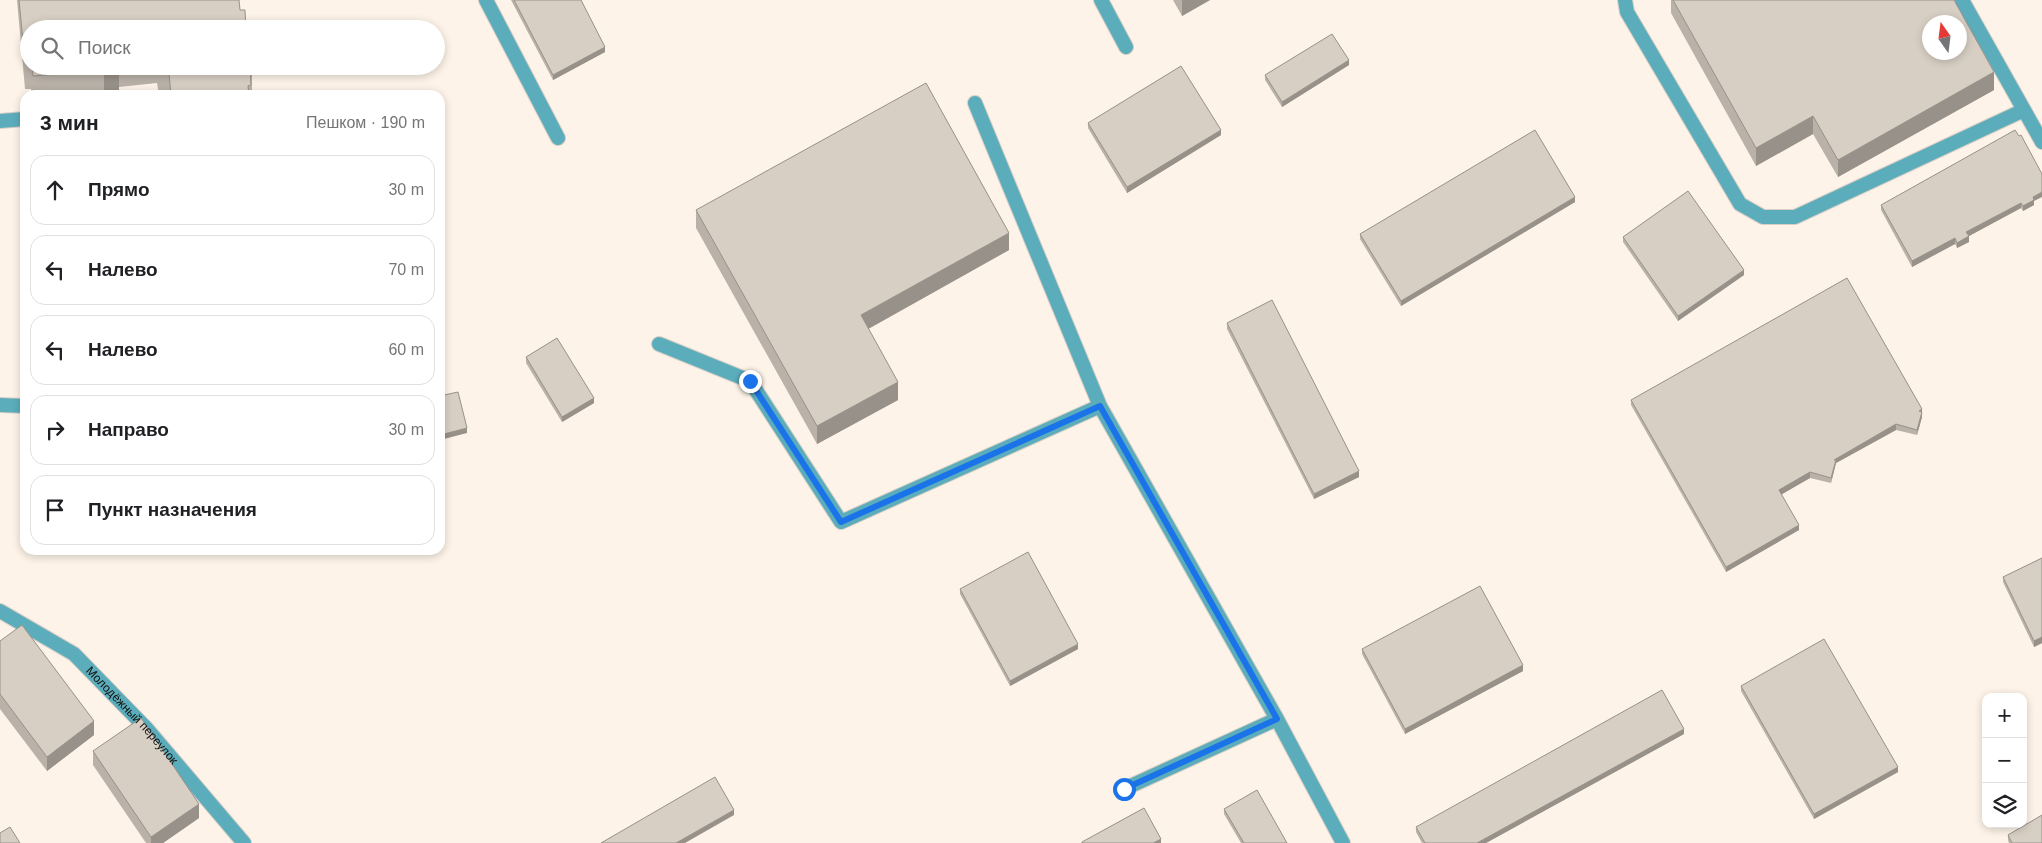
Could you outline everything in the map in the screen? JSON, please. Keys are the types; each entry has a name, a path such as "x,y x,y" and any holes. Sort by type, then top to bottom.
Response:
{"street":[{"path":"486,0 558,138"},
{"path":"1101,0 1126,47"},
{"path":"1625,0 1627,12 1740,204 1763,217 1795,217 2024,110"},
{"path":"1962,0 2042,142"},
{"path":"975,103 1100,406 1277,719 1344,843"},
{"path":"0,121 20,119"},
{"path":"659,344 750,381 841,522 1100,406"},
{"path":"0,406 20,406"},
{"name":"Молодёжный переулок","path":"0,611 74,654 148,729 244,843"},
{"path":"1124,789 1277,719"}],"building":[{"path":"19,0 239,0 240,10 245,10 246,20 21,20"},
{"path":"514,0 581,0 605,47 553,75"},
{"path":"1673,0 1954,0 1962,15 1922,15 1922,60 1967,60 1967,23 1994,72 1838,160 1813,116 1756,148"},
{"path":"1332,34 1349,60 1282,102 1265,75"},
{"path":"1181,66 1221,130 1127,187 1088,123"},
{"path":"169,75 250,75 251,85 248,86 248,90 171,90"},
{"path":"926,83 1009,233 861,315 898,382 817,426 696,210"},
{"path":"1535,130 1575,197 1401,301 1360,234"},
{"path":"2015,130 2019,136 2021,135 2042,174 2042,192 2033,197 2034,200 2023,206 2021,203 1966,232 1969,236 1957,243 1955,238 1912,261 1881,205"},
{"path":"1688,191 1744,270 1678,316 1623,237"},
{"path":"1847,278 1922,409 1919,411 1922,412 1917,430 1896,424 1834,460 1836,460 1831,478 1810,472 1779,490 1799,525 1726,567 1631,400"},
{"path":"1272,300 1359,471 1314,494 1227,323"},
{"path":"557,338 594,398 562,417 526,357"},
{"path":"458,392 467,428 445,434 445,395"},
{"path":"1028,552 1078,644 1010,681 960,589"},
{"path":"2042,558 2042,637 2034,641 2003,577"},
{"path":"1480,586 1523,665 1405,729 1362,649"},
{"path":"22,625 94,721 47,757 0,694 0,641"},
{"path":"1824,639 1898,767 1814,814 1741,686"},
{"path":"1662,690 1684,729 1477,843 1425,843 1416,827"},
{"path":"141,718 199,804 151,837 93,751"},
{"path":"715,777 734,810 676,843 601,843"},
{"path":"1257,790 1287,843 1244,843 1224,809"},
{"path":"1144,808 1161,839 1153,843 1082,843 1082,842"},
{"path":"2042,815 2042,843 2012,843 2008,835 2020,828 2027,828 2027,824"},
{"path":"10,827 20,843 0,843 0,833"}],"route":[{"path":"750,381 841,522 1100,406 1277,719 1124,789"}]}
